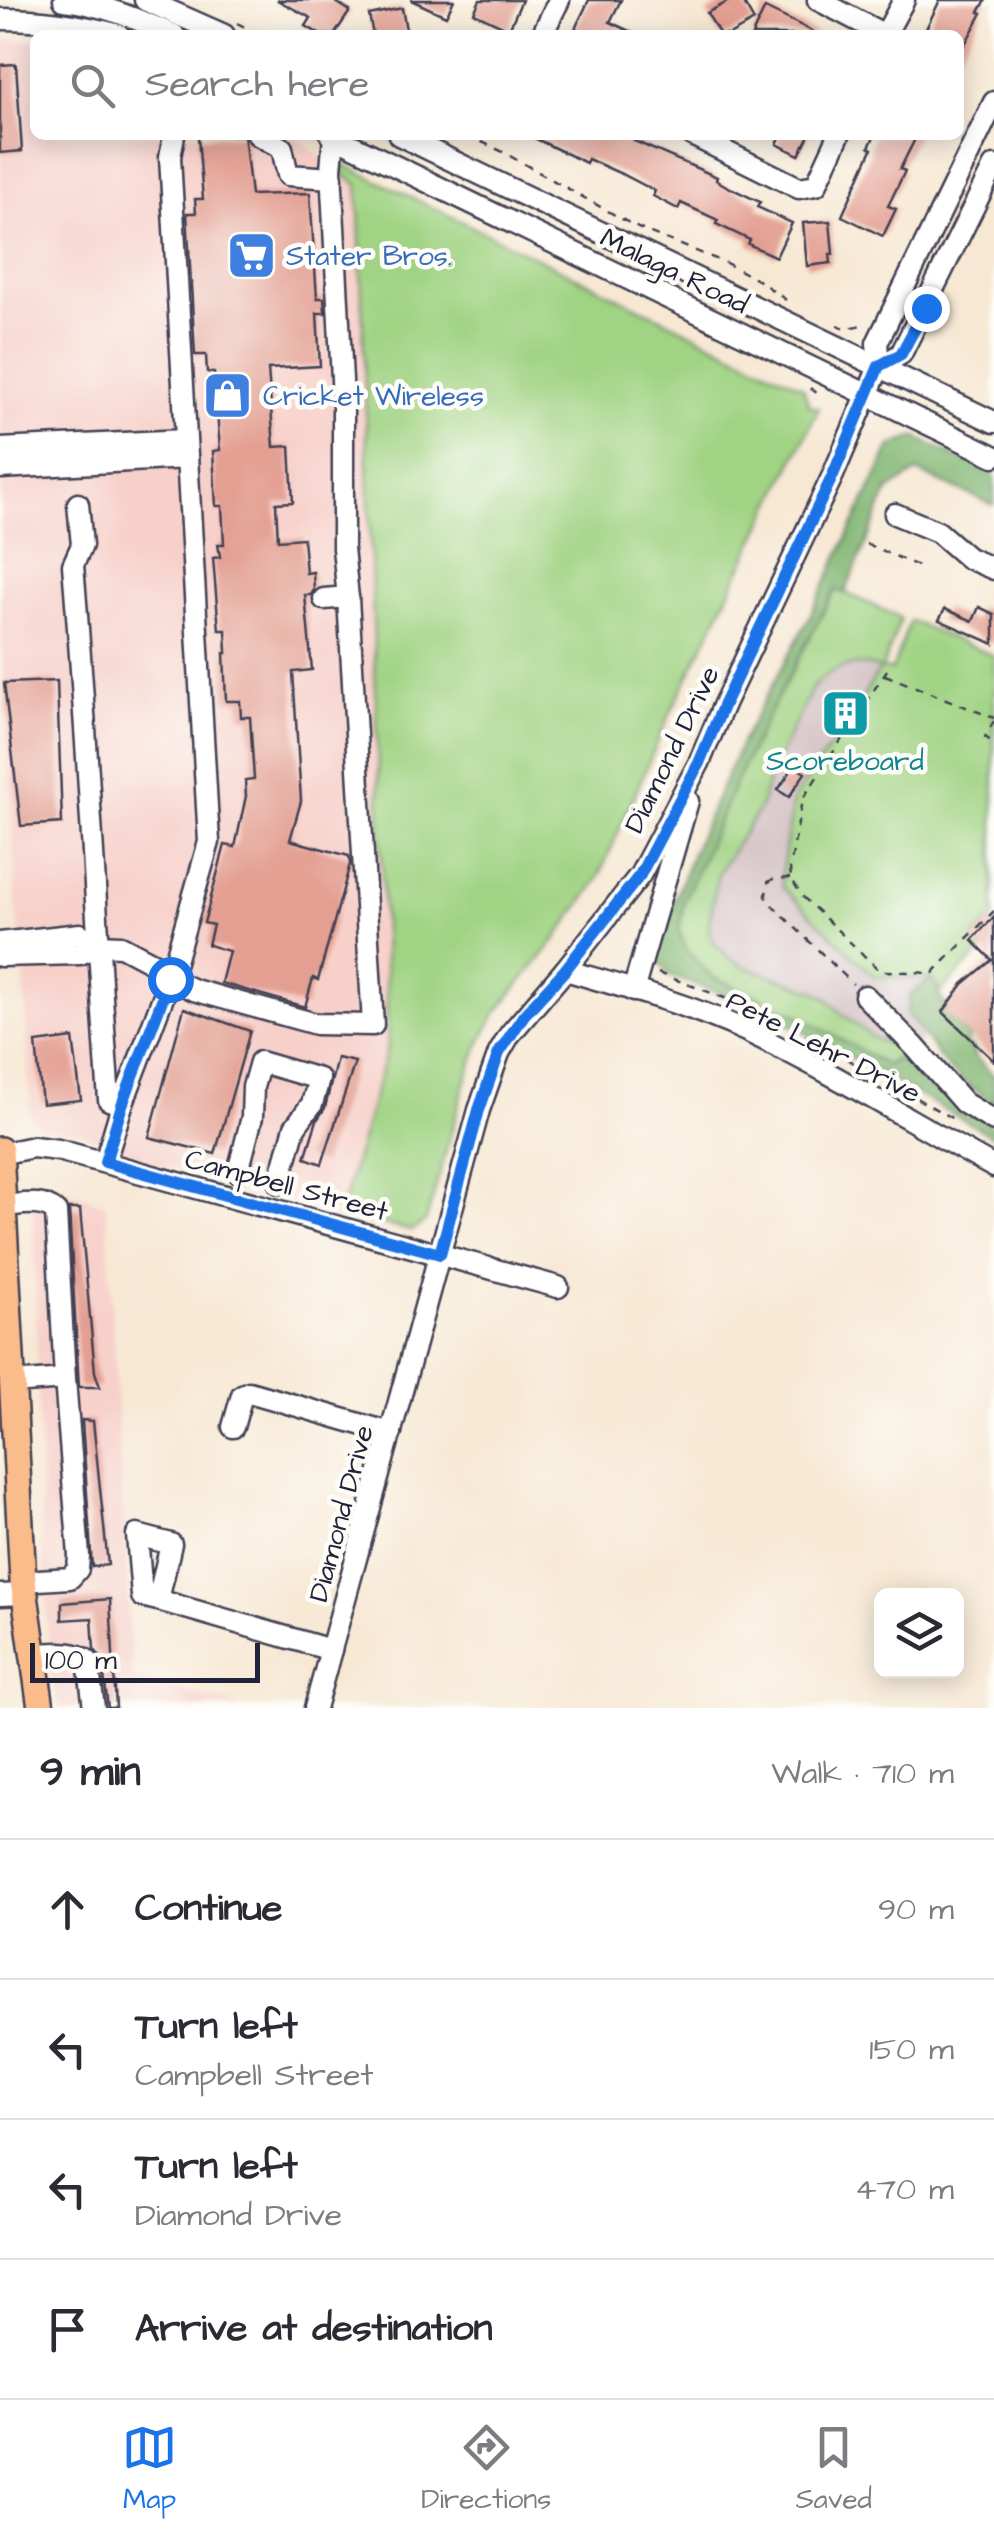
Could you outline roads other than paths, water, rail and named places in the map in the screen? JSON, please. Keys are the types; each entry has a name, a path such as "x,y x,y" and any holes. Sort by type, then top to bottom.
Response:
{"main road":[{"path":"0,1152 12,1383 9,1508 16,1590 41,1708"}],"street":[{"path":"64,0 162,30"},
{"path":"145,0 213,30"},
{"path":"544,30 559,0"},
{"path":"818,0 875,30"},
{"path":"888,30 904,0"},
{"path":"0,19 36,19 102,30"},
{"name":"Diamond Drive","path":"316,1708 479,1110 499,1053 524,1015 640,875 699,763 833,475 879,366 877,343 994,102"},
{"path":"105,1162 122,1105 170,979 209,842 170,157 173,140"},
{"path":"267,140 282,148 288,175 332,178"},
{"path":"0,943 80,934 98,945 121,946 194,990 316,1024 373,1025 343,548 343,399 333,140"},
{"name":"Malaga Road","path":"341,140 994,456"},
{"name":"Malaga Road","path":"408,140 994,422"},
{"path":"702,140 799,188 816,185 837,140"},
{"name":"Diamond Drive","path":"879,366 901,354 994,166"},
{"path":"0,450 186,449"},
{"path":"0,468 186,449"},
{"path":"78,504 82,545 73,565 109,1100 122,1105"},
{"path":"894,514 938,532 968,558 994,570"},
{"path":"324,599 348,597"},
{"path":"632,990 699,763"},
{"path":"0,956 80,954 98,945"},
{"name":"Pete Lehr Drive","path":"565,970 682,1006 744,1030 994,1168"},
{"path":"866,996 964,1103 994,1121"},
{"path":"238,1172 260,1062 319,1079 312,1104 294,1127 279,1183"},
{"name":"Campbell Street","path":"0,1152 33,1147 58,1150 558,1287"},
{"path":"2,1222 43,1204 56,1212 78,1569 70,1578 16,1590"},
{"path":"12,1383 65,1380"},
{"path":"233,1427 242,1395 249,1392 391,1433"},
{"path":"158,1600 332,1650"},
{"path":"32,1654 70,1653 88,1660 94,1708"}],"place":[{"name":"Stater Bros.","path":"251,255"},
{"name":"Cricket Wireless","path":"228,395"},
{"name":"Scoreboard","path":"845,713"}]}
